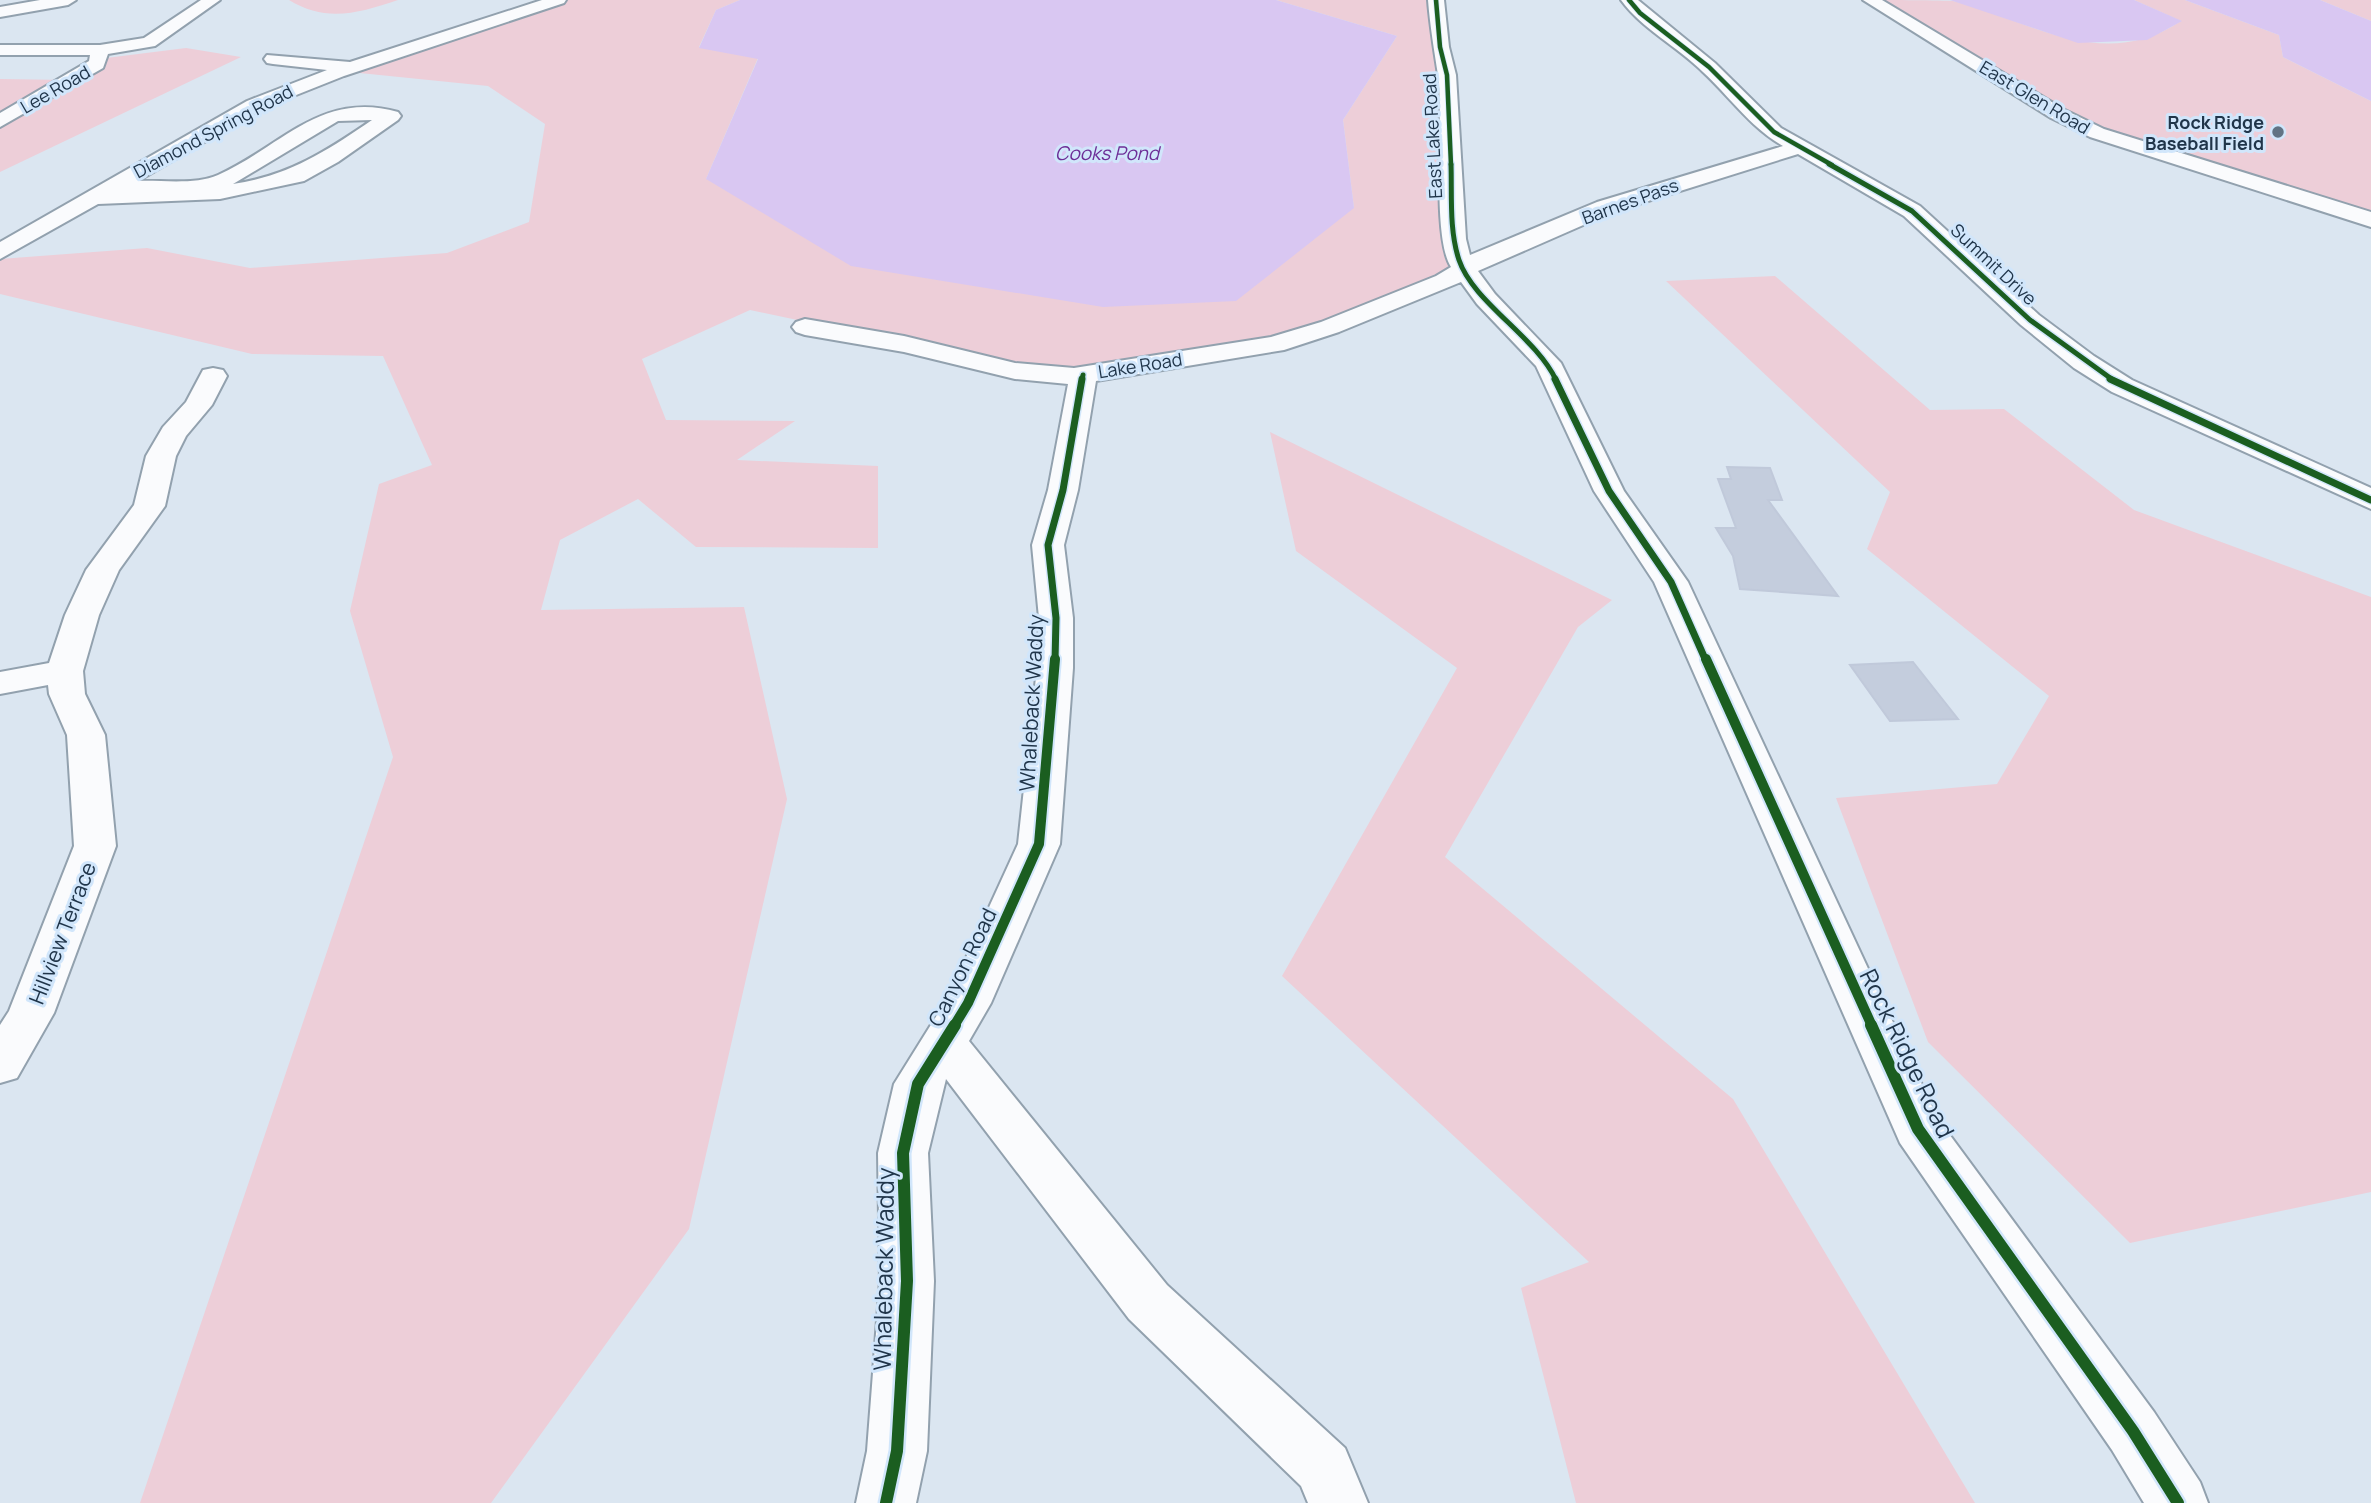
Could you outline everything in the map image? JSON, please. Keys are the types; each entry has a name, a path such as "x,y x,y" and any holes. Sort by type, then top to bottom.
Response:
{"street":[{"path":"0,12 68,0"},
{"name":"Lee Road","path":"0,121 97,64 100,50 158,38 212,0"},
{"name":"Diamond Spring Road","path":"0,251 254,105 353,67 558,0"},
{"name":"East Lake Road","path":"1436,0 1440,47 1447,75 1454,239 1465,269 1486,299 1548,363 1609,491 1671,582"},
{"name":"Summit Drive","path":"1629,0 1640,13 1709,67 1765,124 1912,211 2030,320 2084,362 2122,386 2371,500"},
{"name":"East Glen Road","path":"1871,0 2058,114 2097,133 2288,191 2371,220"},
{"path":"0,50 100,50"},
{"path":"273,59 353,67"},
{"path":"99,193 225,186 334,115 361,113 391,116 294,177 302,183 302,188 274,199 253,200 238,197 225,186"},
{"name":"Barnes Pass","path":"1465,269 1482,258 1605,208 1800,147"},
{"name":"Lake Road","path":"805,327 904,344 1047,376 1083,374 1275,344 1381,308 1445,281 1465,269"},
{"name":"Whaleback Waddy","path":"1011,906 1041,835 1055,668 1056,618 1048,545 1063,490 1083,374"},
{"name":"Hillview Terrace","path":"0,1065 31,1013 95,846 86,735 67,694 65,671 82,615 103,570 149,506 161,456 173,433 198,405 213,376"},
{"name":"Rock Ridge Road","path":"1671,582 1918,1129 2133,1431 2178,1503"},
{"path":"0,683 65,671"},
{"name":"Canyon Road","path":"1011,906 968,1003 944,1043 1148,1302 1324,1468 1338,1503"},
{"name":"Whaleback Waddy","path":"886,1503 897,1451 907,1280 903,1153 918,1084 944,1043"}],"shaded area":[{"path":"289,0 398,0 356,12 329,14 316,12"},
{"path":"543,0 740,0 716,10 699,47 758,58 706,179 1354,208 1343,120 1397,36 1276,0 1433,0 1433,34 1453,274 1290,343 1062,376 750,310 642,359 666,420 795,421 737,460 878,466 878,548 696,547 638,499 560,540 541,610 744,607 787,799 689,1229 491,1503 140,1503 393,757 350,611 379,484 432,465 383,356 252,354 0,294 0,259 147,248 250,268 447,253 529,222 545,124 488,86 340,71"},
{"path":"1862,0 1953,1 2067,38 2095,43 2123,43 2152,36 2181,21 2134,0 2185,0 2279,35 2283,57 2371,101 2371,221 2091,133"},
{"path":"2320,0 2371,0 2371,21"},
{"path":"186,48 241,57 0,172 0,79 68,80 98,59"},
{"path":"1775,276 1930,410 2004,409 2134,510 2371,597 2371,1192 2130,1243 1928,1042 1836,798 1997,784 2049,696 1867,549 1890,492 1666,281"},
{"path":"1270,432 1612,600 1578,627 1445,857 1733,1099 1975,1503 1576,1503 1521,1288 1589,1262 1282,976 1457,668 1296,551"}],"water":[{"name":"Cooks Pond","path":"740,0 1276,0 1397,36 1343,120 1354,208 1236,301 1103,307 851,266 706,179 758,59 699,48 716,10"},
{"path":"1950,0 2134,0 2182,21 2147,40 2078,43"},
{"path":"2185,0 2320,0 2371,21 2371,101 2283,57 2279,35"}],"building":[{"path":"1727,467 1770,468 1782,500 1768,500 1838,596 1740,589 1733,556 1716,528 1736,528 1718,479 1731,479"},
{"path":"1913,662 1958,719 1890,721 1850,665"}],"cycle path":[{"path":"1436,0 1440,47 1447,75 1454,239 1460,263 1486,299 1548,363 1609,491 1671,582 1918,1129 2133,1431 2178,1503"},
{"path":"1629,0 1640,13 1709,67 1746,107 1774,132 1912,211 2030,320 2084,362 2122,386 2371,500"},
{"path":"886,1503 897,1451 907,1281 903,1153 918,1084 968,1003 1039,844 1055,668 1056,618 1048,545 1063,490 1083,375"}],"place":[{"name":"Rock Ridge Baseball Field","path":"2278,132"}]}
